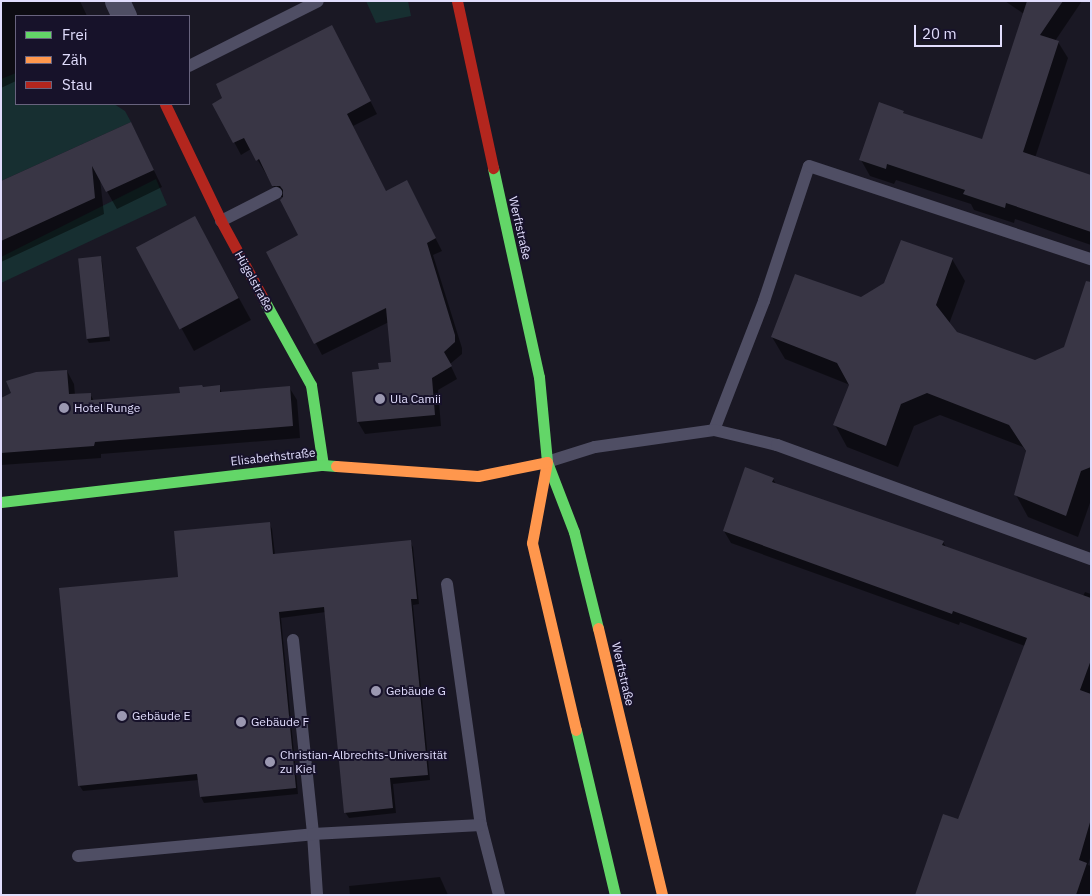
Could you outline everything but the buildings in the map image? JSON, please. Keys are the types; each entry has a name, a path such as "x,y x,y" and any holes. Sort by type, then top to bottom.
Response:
{"main road":[{"name":"Werftstraße","path":"457,1 539,378 547,462 578,546 662,895"},
{"name":"Hügelstraße","path":"165,105 221,220 311,385 322,465"},
{"name":"Werftstraße","path":"547,462 532,543 615,895"},
{"name":"Elisabethstraße","path":"1,502 322,465 478,476 547,462"}],"street":[{"path":"117,1 124,15"}],"lane":[{"path":"190,65 318,1"},
{"path":"714,430 764,301 809,166 1091,259"},
{"path":"221,220 276,193"},
{"path":"547,462 595,447 714,430 777,445 1091,559"},
{"path":"447,584 481,825 499,895"},
{"path":"293,640 314,834 317,895"},
{"path":"78,856 314,834 481,825"}],"green space":[{"path":"366,1 408,1 411,16 376,23"},
{"path":"15,73 15,105 116,105 125,111 131,122 1,181 1,79"},
{"path":"156,179 167,205 1,283 1,257"}],"traffic: fast":[{"path":"493,168 539,377 547,462 574,532 598,628"},
{"path":"265,302 311,385 323,465"},
{"path":"1,502 323,465 336,466"},
{"path":"576,730 615,895"}],"traffic: slow":[{"path":"547,462 532,543 576,730"},
{"path":"336,466 478,476 547,462"},
{"path":"598,628 662,895"}],"traffic: jam":[{"path":"457,1 493,168"},
{"path":"165,105 221,221 265,302"}],"place":[{"name":"Ula Camii","path":"380,399"},
{"name":"Hotel Runge","path":"64,408"},
{"name":"Gebäude G","path":"376,691"},
{"name":"Gebäude E","path":"122,716"},
{"name":"Gebäude F","path":"241,722"},
{"name":"Christian-Albrechts-Universität zu Kiel","path":"270,762"}]}
